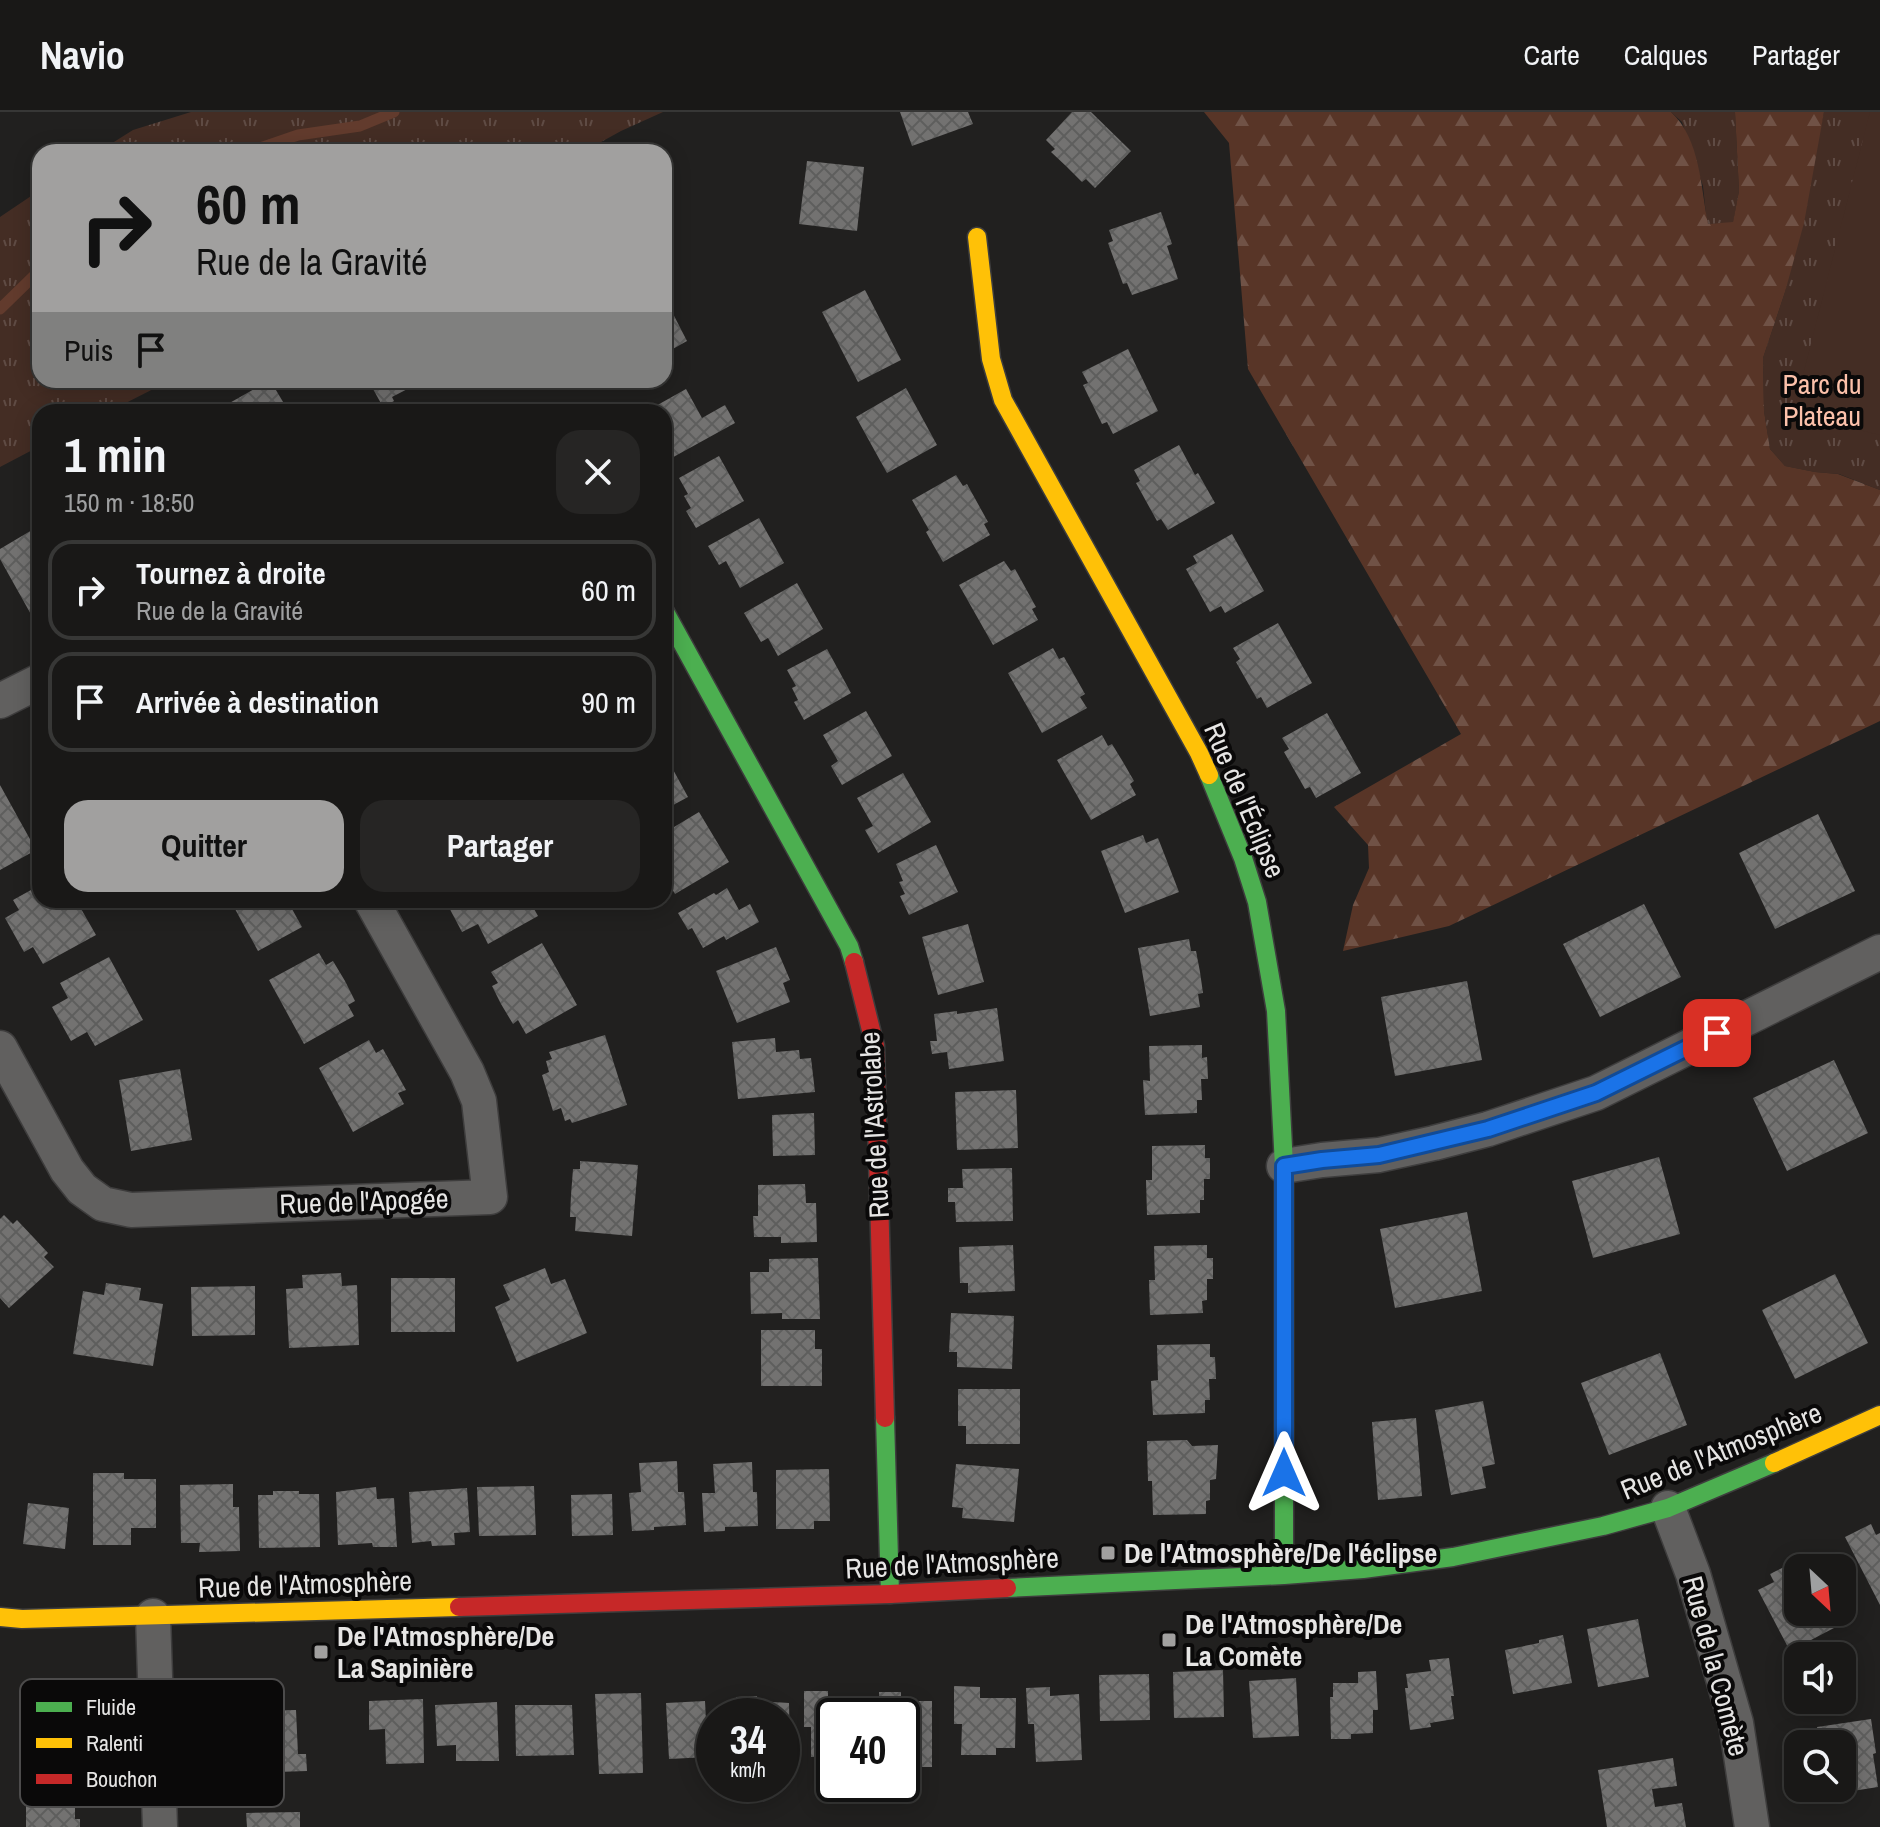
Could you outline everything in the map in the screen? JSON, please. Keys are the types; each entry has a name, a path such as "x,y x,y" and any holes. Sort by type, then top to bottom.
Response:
{"street":[{"name":"Rue de l'Éclipse","path":"977,237 991,359 1003,400 1199,753 1243,858 1257,902 1276,1011 1284,1166 1284,1575"},
{"name":"Rue de l'Astrolabe","path":"672,625 849,946 875,1046 890,1594"},
{"path":"0,701 32,685"},
{"name":"Rue de l'Apogée","path":"0,1048 67,1170 82,1189 103,1204 131,1210 490,1197 479,1101 467,1072 375,908"},
{"path":"1284,1166 1379,1155 1434,1143 1488,1129 1596,1093 1880,952"},
{"name":"Rue de l'Atmosphère","path":"0,1617 153,1616 890,1594 1363,1569 1453,1557 1603,1526 1668,1508 1880,1415"},
{"name":"Rue de la Comète","path":"1668,1508 1697,1587 1736,1723 1752,1827"},
{"path":"153,1616 155,1679"},
{"path":"159,1807 160,1827"}],"green space":[{"path":"191,112 663,112 597,144 111,144 133,130"},
{"path":"1204,112 1671,112 1681,123 1694,149 1708,224 1733,222 1739,191 1735,112 1824,112 1804,223 1763,358 1764,411 1770,449 1785,466 1838,474 1880,490 1880,721 1449,926 1343,951 1353,905 1369,868 1368,845 1334,807 1461,734 1248,369 1229,143"},
{"path":"1671,112 1735,112 1739,191 1733,223 1707,224 1703,186 1682,122"},
{"name":"Parc du Plateau","path":"1824,112 1880,112 1880,490 1839,474 1785,466 1770,449 1764,411 1763,358 1785,292"},
{"path":"1870,112 1880,112 1880,435 1793,414"},
{"path":"32,195 32,388 155,388 124,404 32,404 32,450 0,467 0,217"}],"building":[{"path":"900,112 968,112 973,124 912,146"},
{"path":"1072,112 1091,112 1131,151 1095,188 1086,179 1082,182 1051,152 1055,149 1046,140"},
{"path":"807,161 864,167 857,231 799,224"},
{"path":"1161,212 1172,244 1167,246 1178,279 1132,295 1127,283 1123,284 1108,243 1113,241 1109,230"},
{"path":"865,290 901,360 858,382 822,312"},
{"path":"672,312 687,341 672,349"},
{"path":"1128,349 1158,411 1113,434 1107,422 1102,424 1083,385 1088,383 1082,372"},
{"path":"256,388 275,388 284,404 228,404"},
{"path":"372,388 409,388 392,397 394,401 381,404"},
{"path":"906,388 937,445 887,473 856,417"},
{"path":"686,389 702,418 725,405 735,423 672,458 672,404 659,404"},
{"path":"1179,445 1215,503 1168,530 1161,519 1157,521 1136,483 1140,481 1134,470"},
{"path":"719,456 744,501 696,528 686,511 691,508 684,496 688,494 679,478"},
{"path":"956,475 963,486 967,484 988,522 984,524 990,535 943,562 912,500"},
{"path":"759,518 784,563 740,588 726,561 719,565 708,546"},
{"path":"32,530 32,616 0,559 0,549"},
{"path":"1232,534 1264,591 1225,613 1221,606 1210,612 1186,569 1197,563 1193,556"},
{"path":"1004,561 1011,571 1015,569 1036,607 1032,609 1038,620 993,645 959,585"},
{"path":"797,583 823,629 778,656 768,638 761,642 744,613"},
{"path":"1278,623 1312,683 1267,708 1261,697 1257,699 1236,662 1240,659 1233,648"},
{"path":"1053,648 1059,659 1064,657 1085,694 1080,697 1087,708 1042,733 1008,673"},
{"path":"827,649 851,693 804,720 794,702 798,700 792,688 796,686 787,670"},
{"path":"866,711 892,756 842,785 831,766 838,761 823,735"},
{"path":"1327,713 1361,773 1316,798 1310,787 1305,789 1284,752 1289,749 1282,738"},
{"path":"1102,735 1108,746 1112,744 1134,781 1130,784 1136,795 1091,820 1057,760"},
{"path":"672,768 688,797 672,806"},
{"path":"903,773 931,822 878,853 865,830 873,826 857,798"},
{"path":"0,785 32,843 32,852 0,870"},
{"path":"699,812 729,862 675,894 672,889 672,828"},
{"path":"1818,814 1855,891 1775,929 1739,853"},
{"path":"1143,835 1146,843 1158,838 1179,892 1125,913 1101,851"},
{"path":"936,845 958,892 909,915 900,896 905,894 896,864"},
{"path":"727,888 739,910 750,904 759,922 726,940 724,936 703,948 692,928 688,930 678,913"},
{"path":"32,889 32,908 81,908 96,935 43,964 33,947 24,952 5,918 19,910 13,900"},
{"path":"1644,904 1681,977 1600,1017 1563,944"},
{"path":"234,908 291,908 302,927 258,951"},
{"path":"449,908 534,908 538,916 488,944 478,924 462,932"},
{"path":"968,924 984,982 938,995 922,937"},
{"path":"1189,939 1191,951 1196,951 1200,972 1203,993 1198,994 1200,1007 1150,1016 1138,948"},
{"path":"542,943 577,1005 526,1034 518,1020 513,1024 501,1004 492,986 498,983 491,972"},
{"path":"776,947 790,980 783,983 790,1002 737,1023 716,971"},
{"path":"319,953 326,965 333,961 345,981 355,1001 348,1005 354,1016 304,1044 269,980"},
{"path":"109,957 143,1020 95,1046 87,1032 71,1041 52,1007 68,998 60,983"},
{"path":"1467,981 1482,1060 1395,1076 1381,997"},
{"path":"997,1008 1004,1061 949,1069 947,1052 932,1054 930,1041 937,1041 934,1014"},
{"path":"605,1035 627,1105 572,1123 570,1119 565,1121 561,1108 553,1111 542,1075 549,1072 546,1061 552,1059 549,1052"},
{"path":"775,1038 776,1052 799,1050 800,1059 811,1058 815,1092 738,1099 732,1042"},
{"path":"369,1040 376,1053 383,1049 406,1090 398,1093 404,1104 353,1132 319,1068"},
{"path":"1202,1045 1202,1058 1207,1057 1208,1079 1201,1079 1202,1100 1197,1100 1197,1113 1145,1115 1143,1080 1150,1081 1149,1046"},
{"path":"1834,1060 1868,1133 1787,1171 1753,1098"},
{"path":"180,1069 192,1140 131,1151 119,1080"},
{"path":"1016,1090 1018,1148 957,1150 955,1092"},
{"path":"814,1113 815,1155 773,1156 772,1115"},
{"path":"1205,1145 1205,1158 1210,1158 1210,1179 1204,1179 1204,1200 1200,1200 1200,1213 1147,1215 1146,1180 1152,1180 1152,1146"},
{"path":"1659,1157 1680,1234 1593,1258 1572,1181"},
{"path":"580,1161 638,1165 632,1236 575,1231 576,1217 570,1217 571,1195 573,1169 580,1169"},
{"path":"1012,1168 1013,1221 956,1222 955,1202 948,1202 948,1188 963,1188 962,1169"},
{"path":"805,1184 806,1203 816,1203 817,1242 781,1243 781,1237 754,1237 753,1216 758,1216 758,1185"},
{"path":"1467,1212 1482,1291 1395,1308 1380,1229"},
{"path":"4,1215 13,1224 17,1220 48,1253 44,1257 54,1267 9,1308 0,1298 0,1219"},
{"path":"1013,1245 1015,1291 968,1293 968,1283 960,1283 959,1247"},
{"path":"1207,1245 1207,1258 1213,1258 1213,1279 1207,1279 1207,1300 1202,1301 1203,1313 1150,1315 1149,1280 1155,1280 1154,1246"},
{"path":"818,1258 820,1319 782,1319 782,1313 751,1314 750,1272 769,1272 769,1259"},
{"path":"545,1268 551,1284 565,1279 587,1333 517,1362 495,1307 510,1300 503,1285"},
{"path":"341,1273 342,1286 357,1285 359,1345 289,1348 286,1289 303,1288 302,1275"},
{"path":"1835,1274 1868,1343 1795,1379 1762,1310"},
{"path":"391,1278 455,1278 455,1332 391,1332"},
{"path":"106,1283 141,1288 139,1300 163,1304 153,1366 73,1354 83,1291 104,1295"},
{"path":"255,1286 255,1335 192,1336 191,1287"},
{"path":"951,1313 1014,1316 1012,1369 957,1367 957,1352 949,1352"},
{"path":"761,1330 815,1330 815,1349 822,1349 822,1386 761,1386"},
{"path":"1210,1344 1210,1357 1215,1357 1216,1379 1209,1379 1210,1400 1205,1400 1205,1413 1153,1415 1151,1381 1158,1380 1157,1345"},
{"path":"1660,1353 1687,1425 1609,1455 1581,1383"},
{"path":"958,1389 1020,1389 1020,1444 966,1444 966,1426 958,1426"},
{"path":"1483,1401 1495,1464 1482,1467 1486,1488 1451,1495 1435,1410"},
{"path":"1416,1418 1422,1496 1378,1500 1372,1422"},
{"path":"1187,1440 1192,1446 1218,1445 1216,1479 1210,1480 1206,1514 1153,1515 1147,1441"},
{"path":"677,1461 678,1492 684,1492 686,1525 632,1531 629,1493 641,1492 639,1463"},
{"path":"752,1462 758,1526 725,1527 725,1531 704,1532 702,1493 715,1493 713,1464"},
{"path":"956,1464 1019,1469 1014,1522 962,1518 963,1508 952,1507"},
{"path":"829,1469 830,1521 814,1521 814,1529 776,1529 776,1470"},
{"path":"93,1473 124,1473 124,1479 156,1479 156,1528 131,1528 131,1545 93,1545"},
{"path":"233,1484 233,1507 239,1507 240,1551 199,1552 200,1543 181,1543 180,1485"},
{"path":"534,1486 536,1535 479,1536 477,1487"},
{"path":"376,1487 377,1499 394,1498 397,1547 373,1547 372,1543 338,1545 336,1492"},
{"path":"467,1488 470,1532 454,1533 455,1545 432,1546 431,1541 412,1543 409,1492"},
{"path":"273,1491 319,1494 320,1547 259,1548 258,1495 273,1495"},
{"path":"612,1494 613,1535 572,1536 571,1495"},
{"path":"28,1503 69,1508 65,1549 23,1544"},
{"path":"1871,1524 1876,1535 1880,1533 1880,1605 1856,1554 1845,1537"},
{"path":"1784,1567 1784,1626 1838,1626 1807,1642 1785,1642 1758,1590 1774,1582 1770,1574"},
{"path":"1638,1619 1649,1677 1598,1687 1587,1629"},
{"path":"1563,1635 1572,1683 1513,1694 1505,1650"},
{"path":"1449,1658 1454,1719 1410,1730 1406,1674 1431,1671 1429,1660"},
{"path":"1223,1670 1224,1717 1174,1718 1173,1672"},
{"path":"1376,1671 1378,1710 1373,1710 1373,1733 1351,1734 1351,1739 1331,1739 1330,1697 1333,1697 1333,1683 1358,1683 1358,1672"},
{"path":"1149,1674 1150,1720 1100,1721 1099,1675"},
{"path":"1296,1678 1299,1736 1253,1738 1249,1681"},
{"path":"954,1686 980,1687 980,1698 1016,1698 1015,1748 996,1748 996,1755 961,1755 962,1724 954,1724"},
{"path":"1050,1687 1050,1696 1079,1694 1082,1760 1036,1762 1034,1724 1028,1724 1026,1688"},
{"path":"804,1691 828,1691 828,1698 816,1698 816,1757 811,1757 811,1727 804,1727"},
{"path":"879,1692 901,1692 901,1698 879,1698"},
{"path":"641,1693 643,1773 599,1774 595,1694"},
{"path":"423,1699 424,1763 386,1764 385,1729 369,1730 369,1701"},
{"path":"696,1701 696,1758 669,1759 666,1703"},
{"path":"920,1701 932,1701 932,1767 920,1767"},
{"path":"497,1702 499,1761 456,1761 456,1745 437,1746 435,1705"},
{"path":"515,1705 572,1705 574,1755 516,1756"},
{"path":"284,1710 296,1710 298,1754 306,1754 307,1771 284,1772"},
{"path":"1871,1719 1878,1787 1856,1790 1856,1730 1818,1730 1817,1727"},
{"path":"1673,1758 1677,1786 1652,1789 1655,1807 1682,1803 1686,1827 1607,1827 1598,1770"},
{"path":"26,1807 75,1807 75,1819 80,1819 80,1827 26,1827"},
{"path":"300,1812 300,1827 247,1827 246,1813"}],"waterway":[{"path":"272,144 298,135 360,126 394,112"},
{"path":"0,309 32,278"}],"traffic: fast":[{"path":"672,625 849,946 854,962"},
{"path":"1209,775 1243,858 1257,902 1276,1011 1284,1166 1284,1575"},
{"path":"885,1418 890,1594"},
{"path":"1007,1588 1284,1575 1363,1569 1453,1557 1603,1526 1668,1508 1774,1463"}],"traffic: slow":[{"path":"977,237 991,359 1003,400 1209,775"},
{"path":"1774,1463 1880,1415"},
{"path":"0,1617 22,1619 459,1607"}],"traffic: jam":[{"path":"854,962 875,1046 885,1418"},
{"path":"459,1607 1007,1588"}],"place":[{"name":"De l'Atmosphère/De l'éclipse","path":"1108,1553"},
{"name":"De l'Atmosphère/De La Comète","path":"1169,1640"},
{"name":"De l'Atmosphère/De La Sapinière","path":"321,1652"}],"route":[{"path":"1284,1473 1284,1166 1379,1155 1488,1129 1596,1093 1717,1033"}]}
